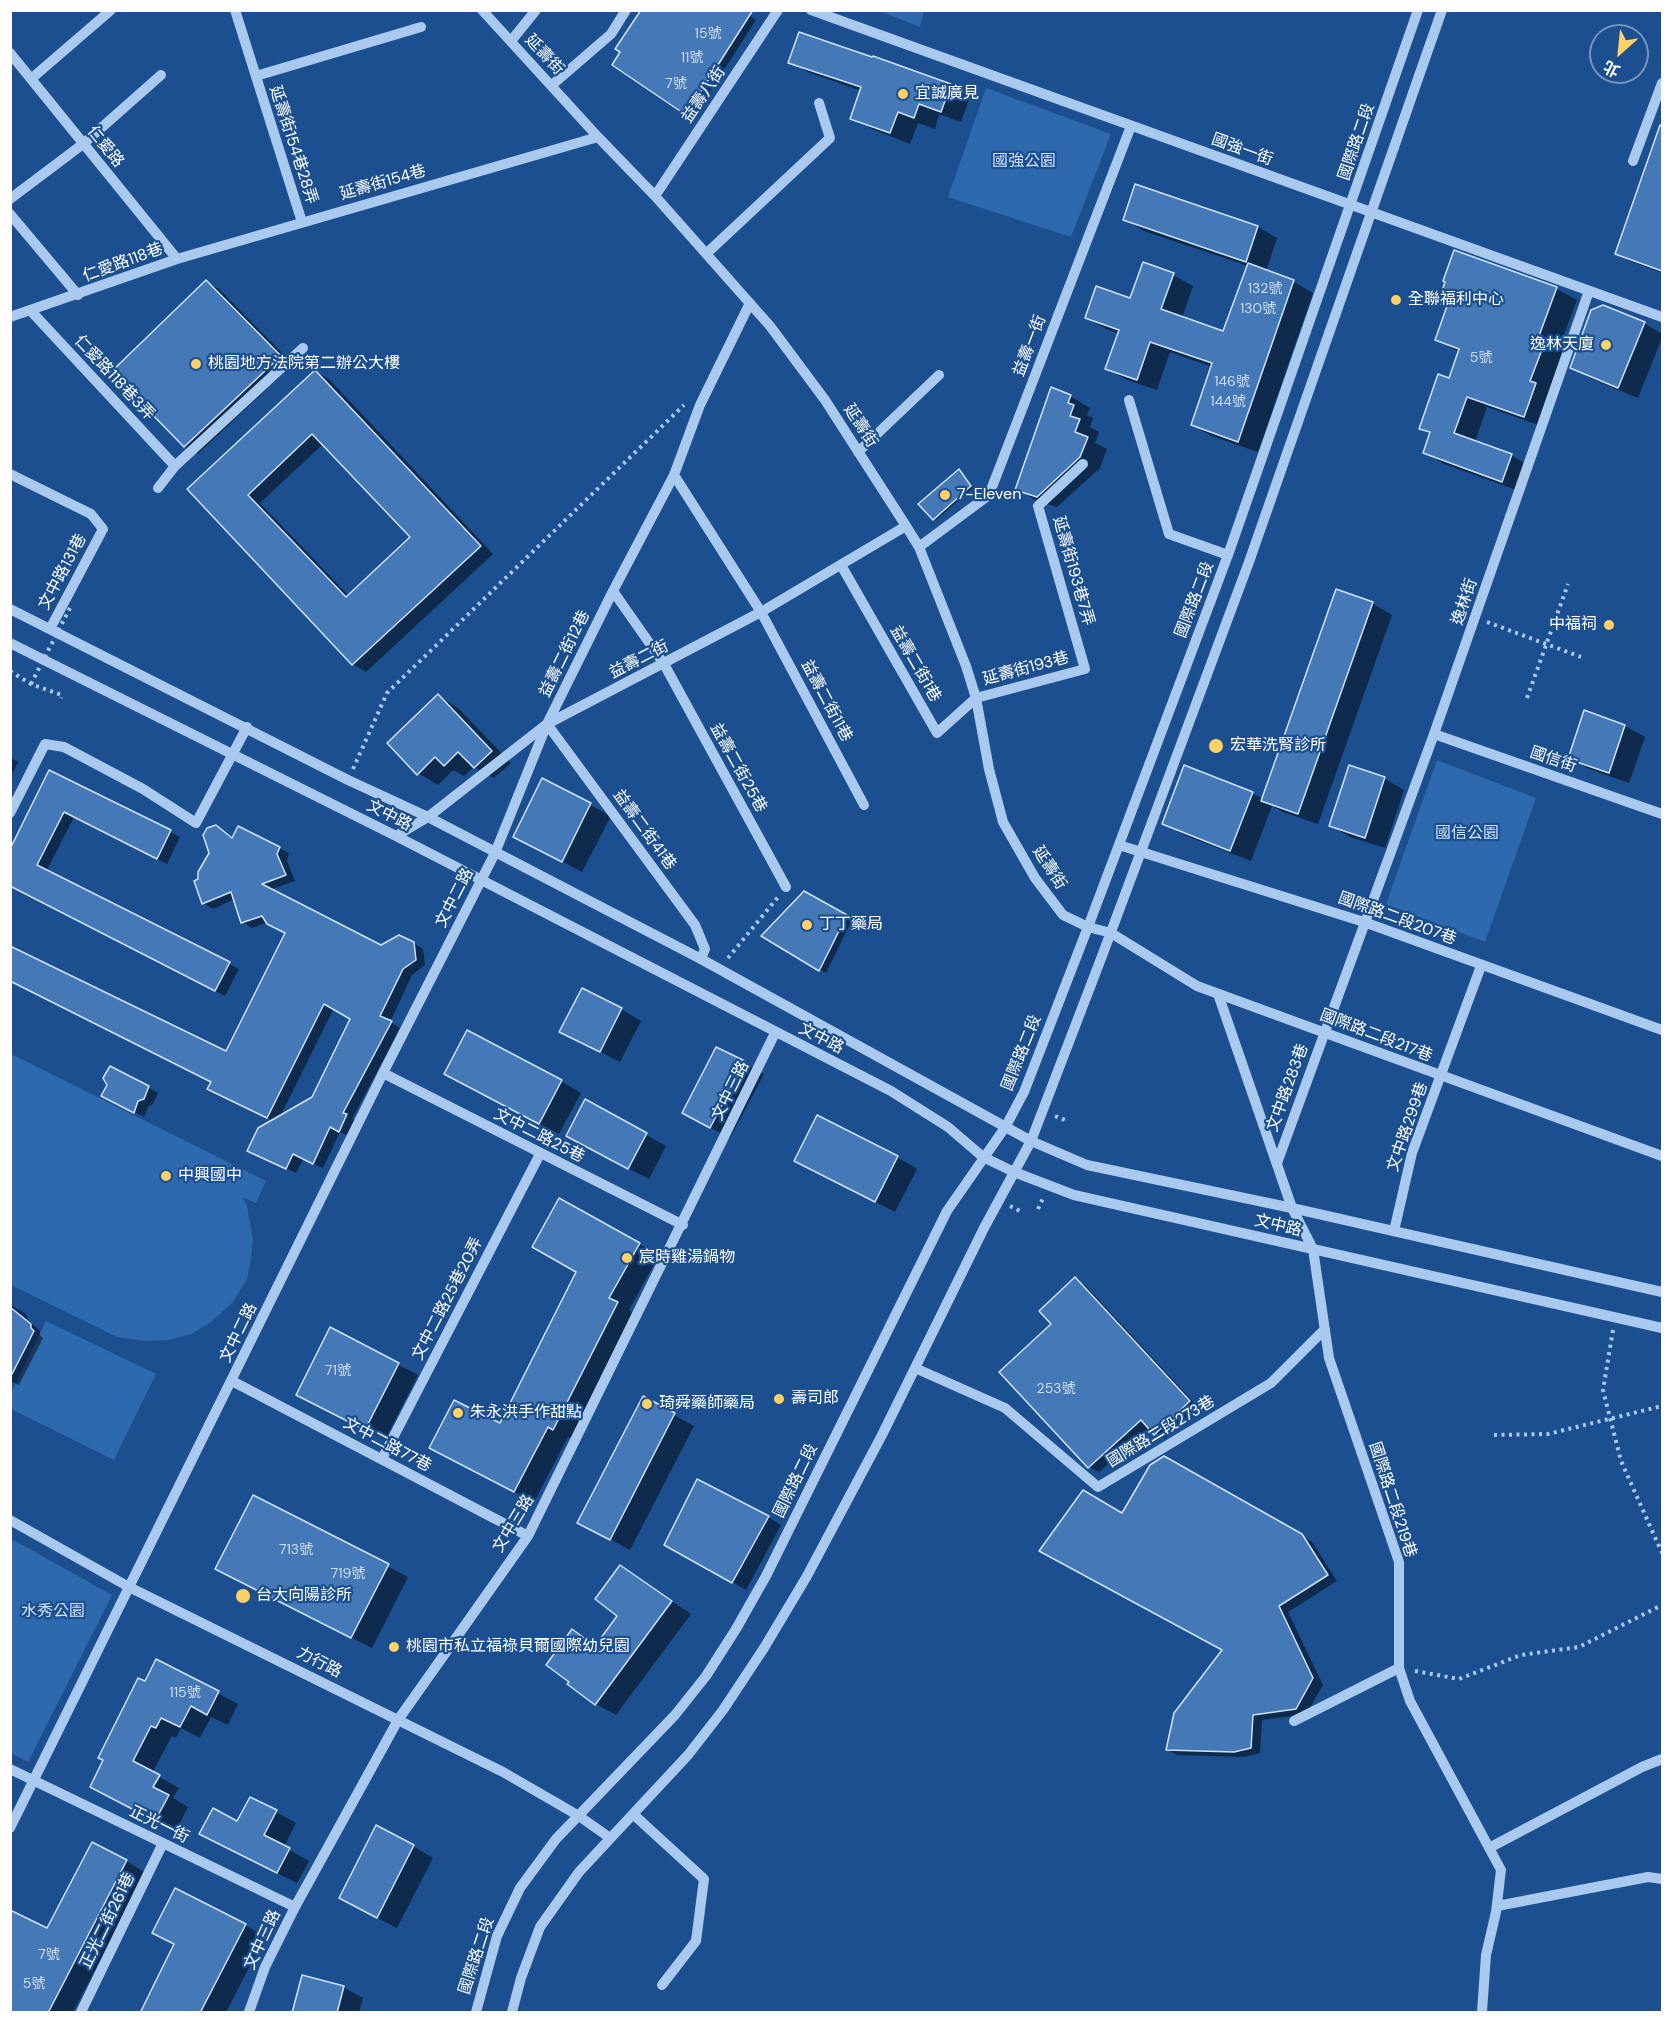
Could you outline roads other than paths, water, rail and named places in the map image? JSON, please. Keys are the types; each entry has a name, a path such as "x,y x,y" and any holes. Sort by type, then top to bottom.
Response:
{"street":[{"path":"31,79 111,10"},
{"name":"延壽街154巷28弄","path":"235,10 302,222"},
{"name":"延壽街","path":"482,10 707,253 800,363 919,547 947,613 976,698 989,769 1003,822 1035,878 1063,915 1088,927"},
{"path":"511,41 536,10"},
{"path":"552,85 611,34 626,10"},
{"name":"益壽八街","path":"655,196 778,10"},
{"name":"國強一街","path":"811,10 1662,317"},
{"name":"國際路二段","path":"476,2013 497,1936 520,1888 556,1839 675,1715 706,1676 736,1629 771,1565 947,1211 1005,1126 1026,1086 1228,555 1418,10"},
{"path":"512,2013 521,1977 540,1927 579,1872 688,1755 716,1719 764,1648 807,1576 882,1435 984,1228 1031,1141 1249,562 1442,10"},
{"name":"延壽街154巷28弄","path":"256,76 421,27"},
{"name":"仁愛路","path":"10,53 177,259"},
{"path":"10,200 83,144 161,75"},
{"path":"1633,161 1662,83"},
{"path":"707,253 830,138 819,103"},
{"name":"益壽一街","path":"919,547 989,495 1131,126"},
{"name":"延壽街154巷","path":"177,259 598,137"},
{"path":"10,214 78,295"},
{"name":"仁愛路118巷","path":"10,317 177,259"},
{"name":"逸林街","path":"1364,922 1434,734 1589,291"},
{"name":"益壽二街12巷","path":"495,853 547,724 674,475 700,405 750,303"},
{"name":"仁愛路118巷3弄","path":"30,310 175,466"},
{"path":"158,488 175,466 303,348"},
{"path":"858,452 939,375"},
{"path":"1130,400 1169,534 1228,555"},
{"name":"延壽街193巷7弄","path":"1083,465 1038,506 1085,669"},
{"name":"文中路131巷","path":"10,474 91,514 103,529 50,629"},
{"path":"674,475 761,612"},
{"name":"益壽二街","path":"396,836 428,817 547,724 761,612 906,526"},
{"name":"益壽二街1巷","path":"841,565 937,733 976,698"},
{"name":"益壽二街25巷","path":"613,591 664,664 786,887"},
{"name":"文中路","path":"10,609 348,780 428,817 701,959 1031,1141 1087,1165 1292,1208 1662,1292"},
{"name":"益壽二街11巷","path":"761,612 864,805"},
{"name":"文中路","path":"10,643 396,836 891,1091 948,1127 983,1157 1014,1172 1074,1195 1662,1328"},
{"name":"延壽街193巷","path":"976,698 1085,669"},
{"name":"益壽二街41巷","path":"547,724 695,925 705,949 701,959"},
{"path":"10,813 45,744 64,747 143,789 196,824 246,727"},
{"name":"國信街","path":"1434,734 1662,814"},
{"name":"國際路二段207巷","path":"1119,845 1364,922 1662,1030"},
{"name":"文中二路","path":"10,1828 383,1073 495,853"},
{"name":"文中路283巷","path":"1277,1163 1364,922"},
{"name":"國際路二段217巷","path":"1088,927 1111,933 1197,986 1662,1156"},
{"name":"文中路299巷","path":"1394,1231 1412,1153 1481,966"},
{"name":"國際路二段219巷","path":"1218,993 1292,1208 1313,1249 1329,1358 1399,1562 1399,1668 1410,1701 1501,1870 1497,1906 1486,1955 1482,2013"},
{"name":"文中三路","path":"249,2013 265,1968 295,1907 398,1720 528,1536 683,1225 775,1033"},
{"name":"文中二路25巷","path":"383,1073 683,1225"},
{"name":"文中二路25巷20弄","path":"382,1459 540,1154"},
{"name":"國際路二段273巷","path":"915,1368 1005,1408 1098,1487 1271,1383 1324,1329"},
{"name":"文中二路77巷","path":"232,1382 528,1536"},
{"name":"力行路","path":"10,1520 129,1587 503,1773 579,1816 610,1838"},
{"path":"1294,1721 1399,1668"},
{"path":"1489,1848 1642,1767 1662,1759"},
{"name":"正光一街","path":"10,1769 295,1907"},
{"path":"633,1814 704,1879 696,1941 662,1984"},
{"name":"正光二街261巷","path":"81,2013 163,1843"},
{"path":"1497,1906 1648,1877 1662,1879"}],"place":[{"name":"宜誠廣見","path":"903,94"},
{"name":"全聯福利中心","path":"1396,300"},
{"name":"逸林天廈","path":"1606,345"},
{"name":"桃園地方法院第二辦公大樓","path":"196,364"},
{"name":"7-Eleven","path":"945,495"},
{"name":"中福祠","path":"1609,625"},
{"name":"宏華洗腎診所","path":"1216,746"},
{"name":"丁丁藥局","path":"807,925"},
{"name":"中興國中","path":"166,1176"},
{"name":"宸時雞湯鍋物","path":"627,1258"},
{"name":"壽司郎","path":"779,1399"},
{"name":"琦舜藥師藥局","path":"647,1404"},
{"name":"朱永洪手作甜點","path":"458,1413"},
{"name":"台大向陽診所","path":"243,1596"},
{"name":"桃園市私立福祿貝爾國際幼兒園","path":"394,1647"}],"park label":[{"name":"國強公園","path":"1024,162"},
{"name":"國信公園","path":"1467,834"},
{"name":"水秀公園","path":"53,1612"}]}
